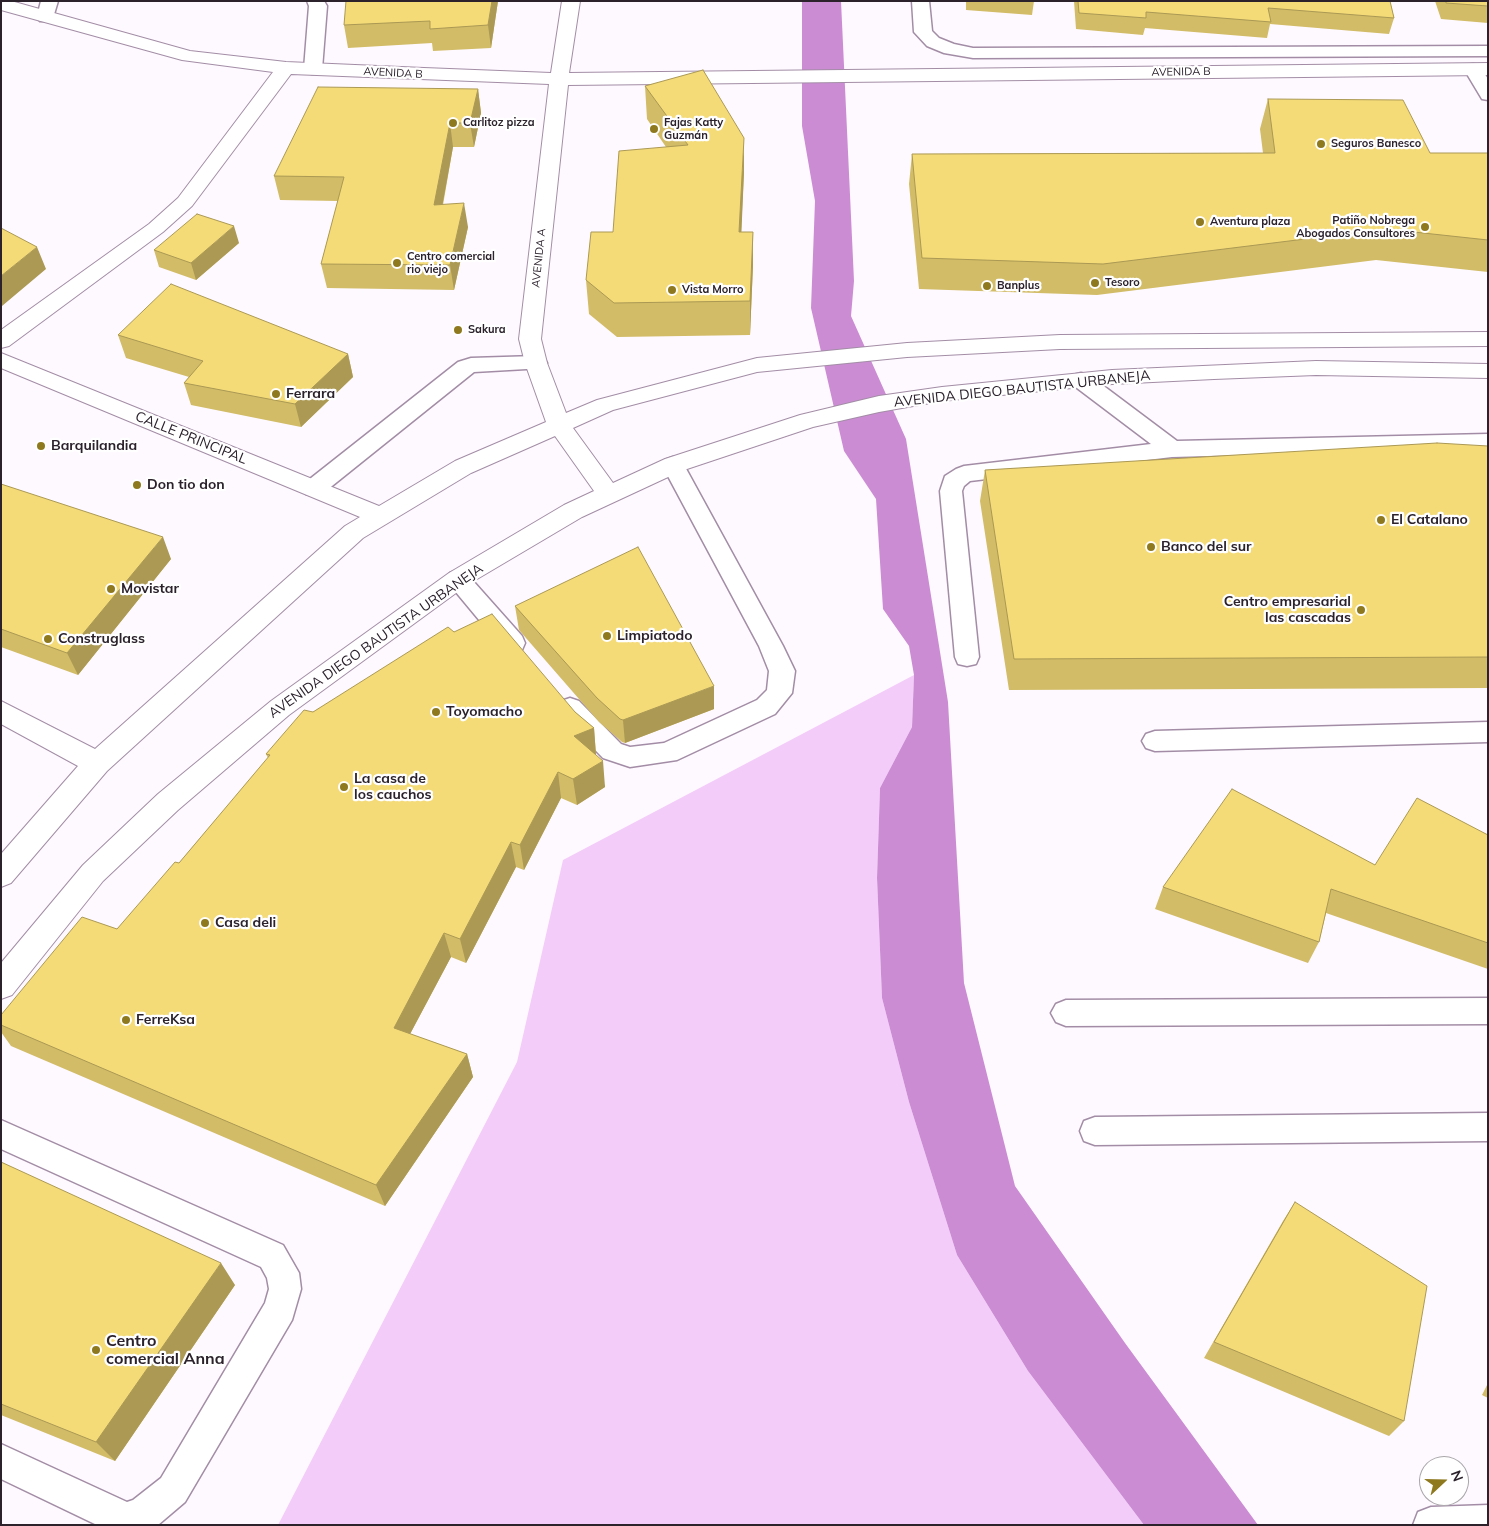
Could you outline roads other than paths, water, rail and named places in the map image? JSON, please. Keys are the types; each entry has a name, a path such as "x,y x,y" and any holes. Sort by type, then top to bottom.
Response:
{"street":[{"name":"AVENIDA A","path":"571,1 559,79 530,339 536,363 559,425 609,494"},
{"name":"AVENIDA B","path":"3,6 48,9 189,56 286,68 559,79 1480,69"},
{"path":"1,341 156,228 185,202 205,178 286,68"},
{"path":"1,875 97,762 354,532 463,466 605,405 757,365 907,350 1060,342 1488,339"},
{"name":"CALLE PRINCIPAL","path":"1,360 381,516"},
{"name":"AVENIDA DIEGO BAUTISTA URBANEJA","path":"1,986 93,873 168,802 280,708 458,579 573,511 673,466 808,420 879,404 942,394 1081,380 1316,368 1488,370"},
{"path":"1,711 97,762"}],"lane":[{"path":"313,69 318,6 315,1"},
{"path":"920,1 923,32 933,42 950,49 974,53 1488,51"},
{"path":"1480,69 1488,95"},
{"path":"314,488 471,364 536,363"},
{"path":"1081,380 1172,449"},
{"path":"967,657 951,491 953,482 964,474 1172,449 1488,441"},
{"path":"556,692 589,730 612,751 630,757 668,753 766,707 780,693 782,672 771,646 673,466"},
{"path":"458,579 530,662"},
{"path":"1155,741 1488,732"},
{"path":"1066,1013 1488,1011"},
{"path":"1095,1132 1488,1127"},
{"path":"1,1134 272,1256 283,1273 285,1289 280,1308 173,1490 158,1504 142,1514 126,1520 1,1461"},
{"path":"1431,1525 1488,1523"}],"place":[{"name":"Carlitoz pizza","path":"453,123"},
{"name":"Fajas Katty Guzmán","path":"654,129"},
{"name":"Seguros Banesco","path":"1321,144"},
{"name":"Aventura plaza","path":"1200,222"},
{"name":"Patiño Nobrega Abogados Consultores","path":"1425,227"},
{"name":"Centro comercial rio viejo","path":"397,263"},
{"name":"Tesoro","path":"1095,283"},
{"name":"Banplus","path":"987,286"},
{"name":"Vista Morro","path":"672,290"},
{"name":"Sakura","path":"458,330"},
{"name":"Ferrara","path":"276,394"},
{"name":"Barquilandia","path":"41,446"},
{"name":"Don tio don","path":"137,485"},
{"name":"El Catalano","path":"1381,520"},
{"name":"Banco del sur","path":"1151,547"},
{"name":"Movistar","path":"111,589"},
{"name":"Centro empresarial las cascadas","path":"1361,610"},
{"name":"Limpiatodo","path":"607,636"},
{"name":"Construglass","path":"48,639"},
{"name":"Toyomacho","path":"436,712"},
{"name":"La casa de los cauchos","path":"344,787"},
{"name":"Casa deli","path":"205,923"},
{"name":"FerreKsa","path":"126,1020"},
{"name":"Centro comercial Anna","path":"96,1350"}]}
